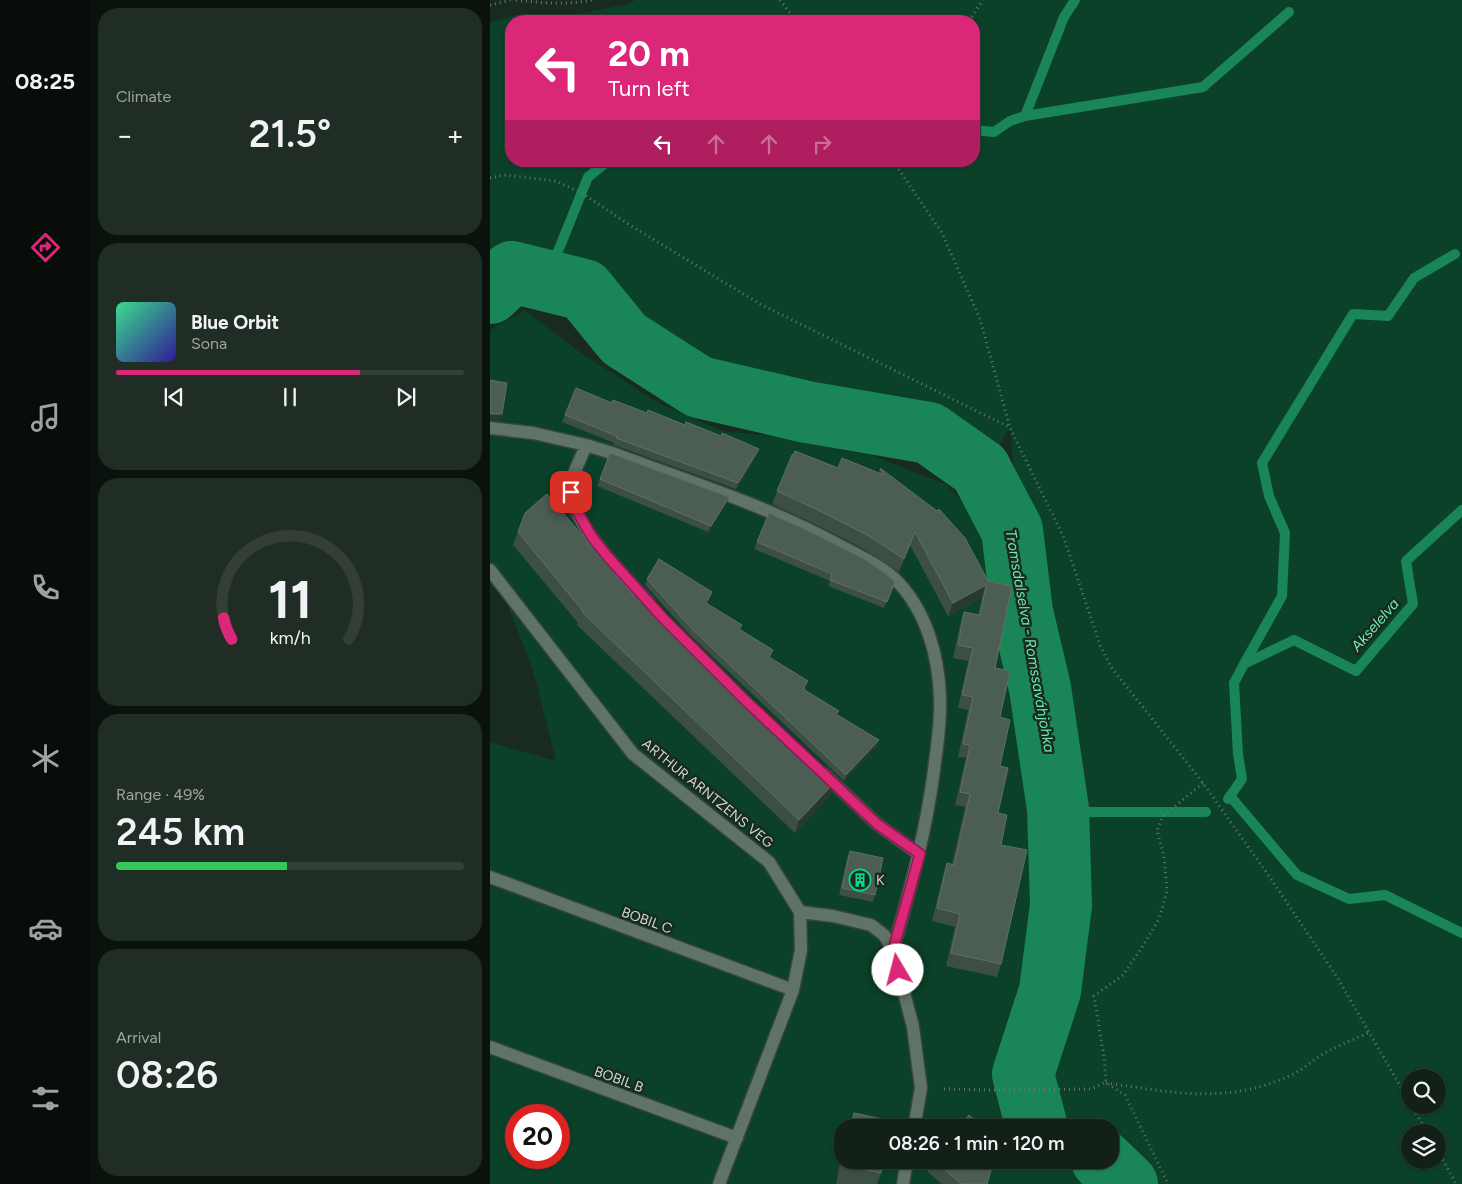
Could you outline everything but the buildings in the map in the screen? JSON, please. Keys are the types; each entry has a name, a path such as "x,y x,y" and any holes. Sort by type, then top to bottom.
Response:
{"lane":[{"path":"490,428 533,432 586,445 666,472 778,514 875,564 901,585 920,612 925,623 932,645 940,699 930,800 920,854 893,950"},
{"path":"586,445 571,483 574,506 592,537 657,612"},
{"name":"ARTHUR ARNTZENS VEG","path":"490,570 632,754 769,862 800,912"},
{"path":"815,765 877,824 920,854"},
{"name":"BOBIL C","path":"490,877 793,990"},
{"path":"719,1184 793,990 801,950 800,912 833,916 871,924 884,935 893,950 913,1027 921,1088 916,1119"},
{"name":"BOBIL B","path":"490,1047 737,1138"},
{"path":"902,1184 905,1169"}],"path":[{"path":"490,4 511,0"},
{"path":"516,0 566,3 593,0"},
{"path":"780,0 791,15"},
{"path":"972,15 982,0"},
{"path":"897,167 942,233 958,267 980,319 1010,428 1064,538 1100,645 1111,667 1203,783 1271,880 1331,969 1370,1032 1401,1088"},
{"path":"490,178 504,174 556,181 583,194 760,304 1010,428"},
{"path":"1106,1082 1094,996 1123,975 1142,949 1159,919 1167,891 1164,856 1157,830 1163,816 1203,783"},
{"path":"921,1088 993,1090 1091,1089 1106,1082 1183,1094 1217,1095 1257,1089 1291,1076 1324,1053 1370,1032"},
{"path":"1106,1082 1125,1095 1168,1184"},
{"path":"1446,1166 1456,1184"}],"green space":[{"path":"635,0 1462,0 1462,1184 490,1184 490,742 556,761 532,667 490,561 490,330 525,310 581,353 662,405 723,431 813,441 844,451 872,455 947,485 974,516 999,557 1008,601 1011,648 1022,687 1038,767 1044,823 1022,1006 1071,1005 1081,918 1085,836 1051,678 1047,599 1032,519 1014,472 1010,428 985,468 930,430 699,383 625,337 584,287 510,266 490,286 490,22 505,18 505,167 980,167 980,15 573,15 628,4"}],"waterway":[{"path":"1025,116 1064,17 1075,0"},
{"path":"980,131 994,132 1010,121 1025,116 1203,87 1289,12"},
{"path":"546,281 588,177 600,167"},
{"path":"1244,664 1282,596 1285,533 1269,496 1262,463 1353,314 1388,316 1414,278 1455,254"},
{"name":"Tromsdalselva - Romssaváhjohka","path":"490,293 512,272 584,290 624,339 699,387 807,412 929,433 980,469 1012,530 1022,612 1040,688 1058,809 1061,905 1050,991 1023,1074 1035,1119"},
{"name":"Akselelva","path":"1228,799 1242,779 1238,754 1234,683 1244,664 1294,640 1356,671 1413,604 1406,561 1462,510"},
{"path":"1230,796 1297,875 1349,899 1385,895 1462,933"},
{"name":"Akselelva","path":"1057,799 1078,812 1206,812"},
{"name":"Tromsdalselva - Romssaváhjohka","path":"1111,1169 1127,1184"}],"place":[{"name":"K","path":"860,880"}],"route":[{"path":"571,492 574,506 592,537 684,641 877,824 920,854 893,950 898,970"}]}
